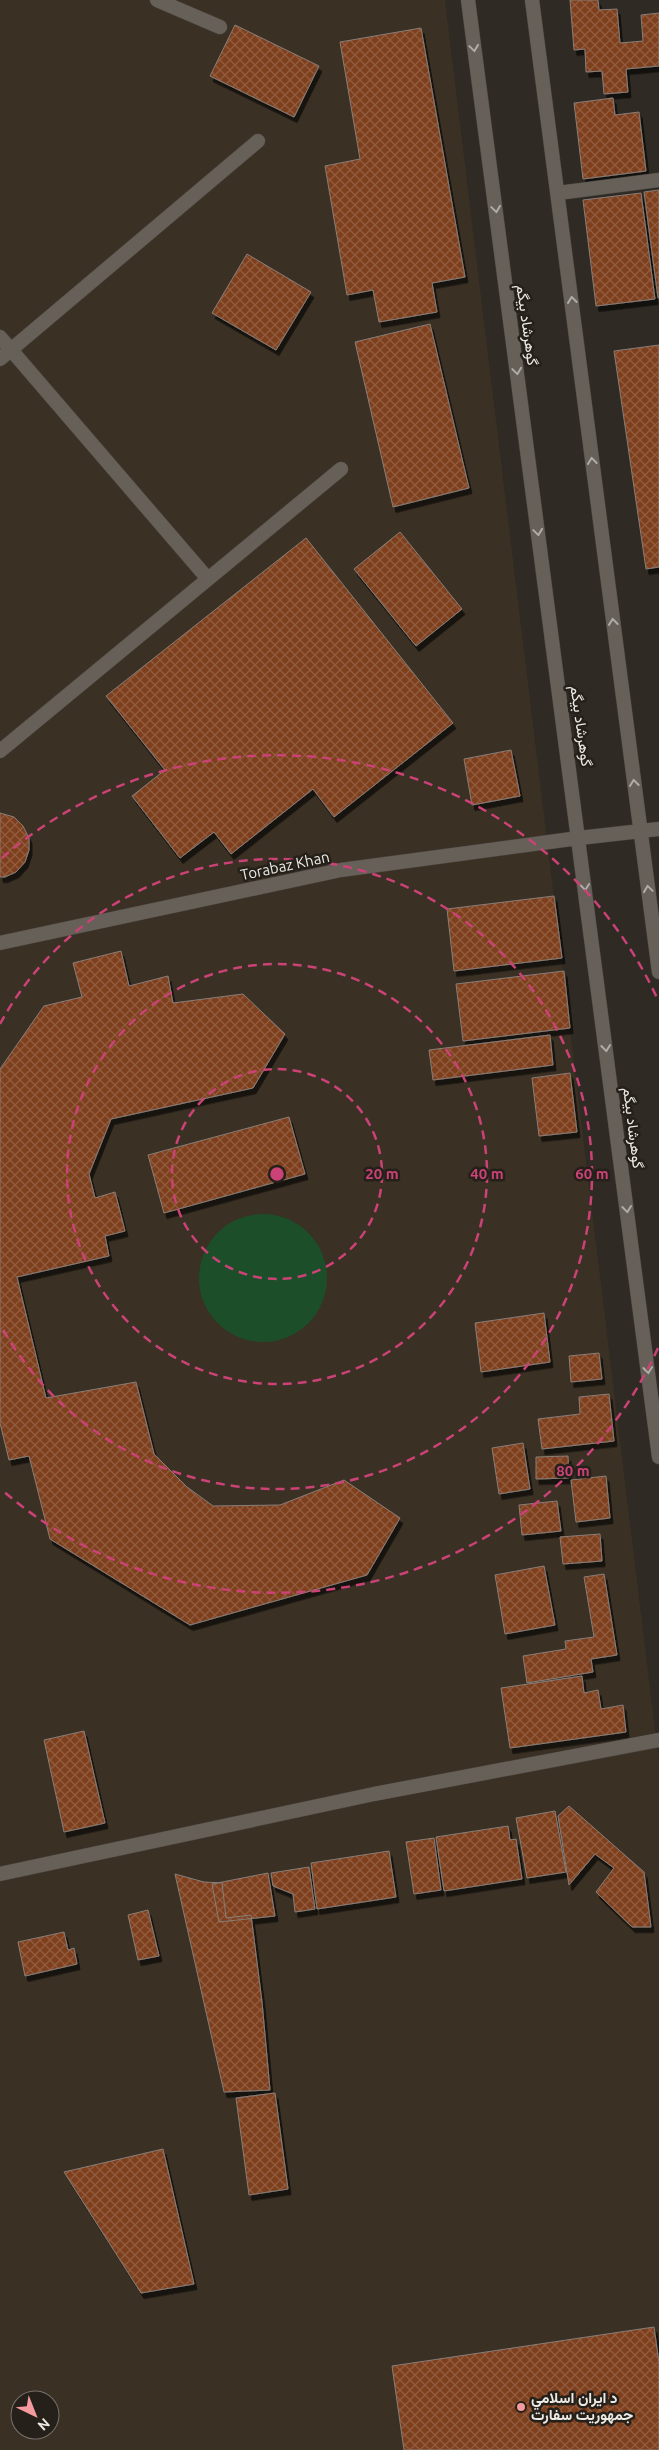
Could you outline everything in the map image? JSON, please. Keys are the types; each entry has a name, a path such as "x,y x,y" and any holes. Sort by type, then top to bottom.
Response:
{"main road":[{"path":"157,0 220,27"},
{"name":"گوهرشاد بیگم","path":"468,0 659,1457"},
{"path":"532,0 659,972"},
{"path":"0,359 258,141"},
{"path":"558,193 659,180"},
{"path":"0,337 208,579"},
{"path":"0,751 341,469"},
{"name":"Torabaz Khan","path":"0,943 341,870 659,829"},
{"path":"0,1874 374,1794 659,1740"}],"shaded area":[{"path":"0,0 445,0 659,1762 659,2450 0,2450"}],"green space":[{"path":"263,1214 287,1219 308,1233 322,1254 327,1278 322,1302 308,1323 287,1337 263,1342 239,1337 218,1323 204,1302 199,1278 204,1254 218,1233 239,1219"}],"building":[{"path":"570,0 598,0 599,10 617,9 620,43 643,41 641,15 659,13 659,66 626,69 628,92 604,94 602,71 586,72 585,49 574,50"},
{"path":"235,25 319,66 294,117 210,76"},
{"path":"421,28 465,277 432,283 437,312 379,322 373,290 347,295 325,166 360,159 340,42"},
{"path":"613,98 615,115 639,112 646,171 583,179 574,103"},
{"path":"659,190 659,298 658,298 644,192"},
{"path":"641,193 655,299 596,306 583,200"},
{"path":"247,254 311,292 276,350 212,313"},
{"path":"430,324 469,488 393,507 355,342"},
{"path":"659,345 659,567 646,569 614,351"},
{"path":"400,532 462,609 416,646 354,569"},
{"path":"306,538 453,723 334,817 313,789 231,854 214,832 180,858 132,796 165,770 106,696"},
{"path":"511,750 520,796 472,805 464,759"},
{"path":"0,813 14,817 23,826 29,838 29,850 25,862 16,872 5,877 0,877"},
{"path":"554,896 562,958 454,971 447,909"},
{"path":"121,951 129,986 168,976 173,1003 243,994 285,1034 253,1088 111,1119 89,1174 95,1198 115,1192 125,1231 105,1236 109,1256 17,1277 46,1398 136,1382 154,1454 187,1487 213,1506 280,1505 344,1480 400,1518 367,1575 190,1625 50,1539 29,1456 9,1460 0,1423 0,1069 44,1006 82,997 73,963"},
{"path":"564,971 570,1028 463,1041 456,984"},
{"path":"550,1035 553,1065 433,1080 429,1050"},
{"path":"570,1073 577,1132 539,1136 532,1078"},
{"path":"289,1117 305,1174 164,1213 148,1155"},
{"path":"544,1313 550,1362 481,1372 475,1323"},
{"path":"599,1353 602,1379 571,1382 569,1356"},
{"path":"609,1394 614,1441 542,1449 538,1419 580,1414 579,1397"},
{"path":"523,1443 530,1489 499,1494 492,1448"},
{"path":"568,1456 569,1478 536,1479 536,1457"},
{"path":"606,1476 610,1518 576,1522 571,1480"},
{"path":"557,1501 561,1531 522,1535 519,1505"},
{"path":"600,1534 602,1561 563,1564 560,1537"},
{"path":"544,1566 555,1625 505,1634 495,1575"},
{"path":"604,1574 617,1655 591,1659 593,1672 527,1683 523,1656 566,1649 565,1641 594,1637 584,1577"},
{"path":"582,1676 584,1693 598,1690 601,1709 623,1705 626,1732 510,1748 501,1688"},
{"path":"84,1731 105,1823 64,1832 44,1740"},
{"path":"569,1806 644,1872 651,1927 632,1927 596,1892 614,1868 595,1854 569,1885 558,1816"},
{"path":"555,1811 566,1872 527,1878 516,1818"},
{"path":"508,1826 510,1840 516,1839 522,1879 444,1891 436,1837"},
{"path":"434,1838 441,1890 414,1894 406,1842"},
{"path":"389,1851 396,1897 317,1909 311,1863"},
{"path":"309,1867 315,1909 295,1912 293,1894 273,1886 271,1873"},
{"path":"268,1873 275,1916 219,1922 212,1884"},
{"path":"175,1874 204,1882 222,1883 226,1918 251,1915 262,2002 270,2090 224,2092"},
{"path":"148,1910 159,1956 138,1960 128,1915"},
{"path":"64,1932 68,1950 74,1948 77,1964 25,1976 18,1942"},
{"path":"275,2093 288,2189 249,2195 236,2098"},
{"path":"163,2149 194,2284 141,2293 64,2172"},
{"path":"654,2327 659,2363 659,2450 404,2450 392,2366"}],"place":[{"name":"د ایران اسلامي جمهوریت سفارت","path":"521,2407"}]}
